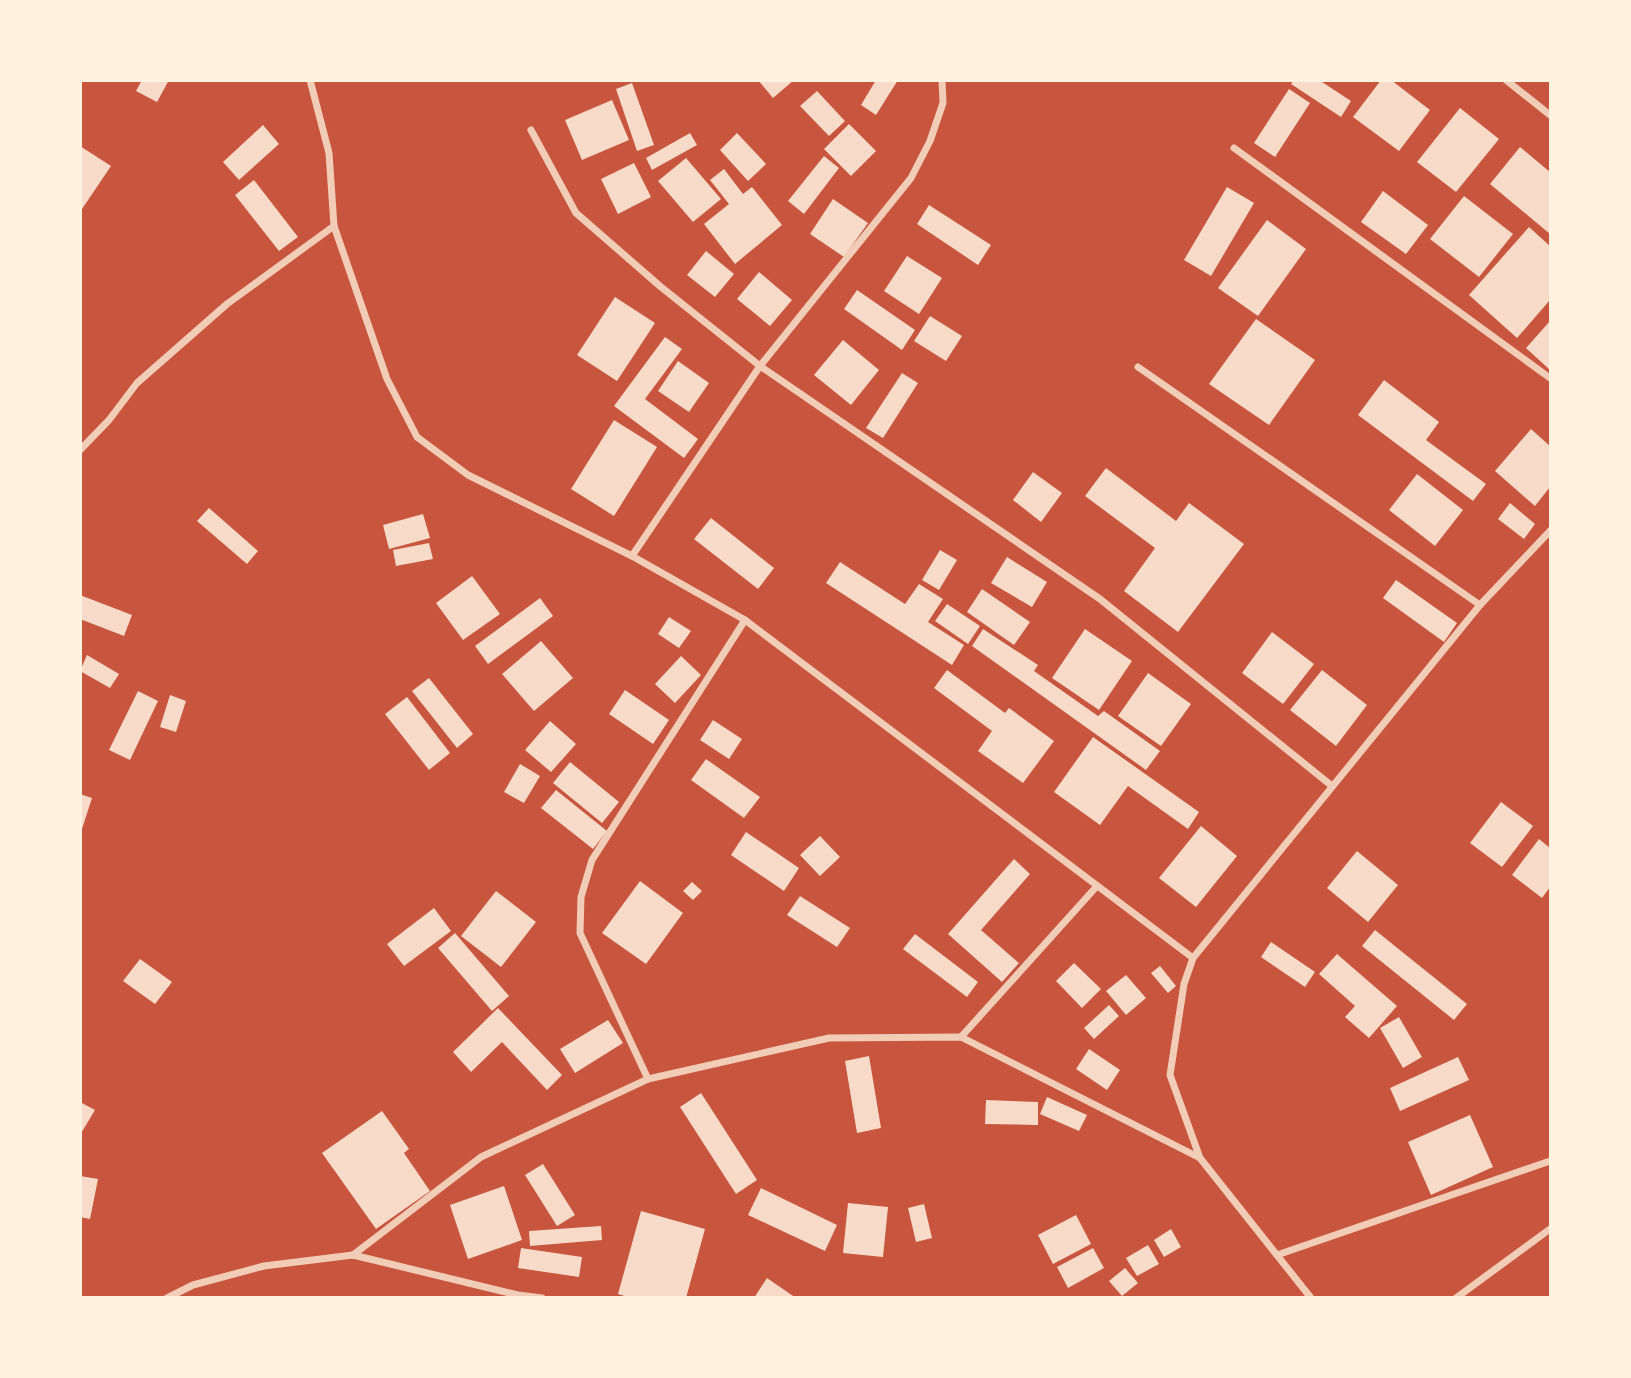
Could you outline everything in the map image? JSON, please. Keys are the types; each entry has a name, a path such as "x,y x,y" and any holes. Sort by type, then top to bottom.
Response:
{"street":[{"path":"310,80 329,153 334,226 387,379 417,437 468,475 632,556 745,620 1193,958"},
{"path":"632,556 760,366 911,178 930,141 943,103 942,80"},
{"path":"1506,80 1550,115"},
{"path":"531,130 576,213 661,287 760,366 1100,599 1332,786"},
{"path":"1234,148 1550,377"},
{"path":"80,450 109,420 137,383 227,304 334,226"},
{"path":"1138,367 1480,605"},
{"path":"1311,1297 1200,1158 1170,1075 1184,984 1193,958 1480,605 1550,531"},
{"path":"648,1079 580,933 581,897 593,860 745,620"},
{"path":"961,1037 1097,886"},
{"path":"353,1255 481,1157 648,1079 829,1038 961,1037 1200,1158"},
{"path":"1277,1255 1550,1161"},
{"path":"1456,1297 1550,1230"},
{"path":"167,1297 193,1284 264,1266 353,1255 519,1296 542,1297"}],"building":[{"path":"142,80 169,80 157,102 136,91"},
{"path":"758,80 794,80 773,98"},
{"path":"876,80 898,80 876,115 861,105"},
{"path":"1294,80 1319,80 1351,101 1341,117 1291,84"},
{"path":"1381,80 1391,80 1430,110 1399,151 1353,117"},
{"path":"632,83 654,145 637,151 616,89"},
{"path":"1289,89 1310,103 1275,157 1254,143"},
{"path":"817,91 845,121 829,136 800,106"},
{"path":"612,100 629,140 582,160 565,120"},
{"path":"1460,108 1499,139 1456,192 1417,162"},
{"path":"849,124 876,151 851,176 824,149"},
{"path":"263,125 279,144 239,180 223,162"},
{"path":"690,133 697,145 652,170 646,158"},
{"path":"737,133 766,164 748,181 720,150"},
{"path":"80,146 111,166 80,212"},
{"path":"1520,147 1550,172 1550,234 1490,184"},
{"path":"824,156 839,168 804,214 788,201"},
{"path":"686,158 721,199 693,222 658,181"},
{"path":"634,163 651,197 618,214 601,179"},
{"path":"724,169 743,194 752,187 782,225 735,264 704,224 729,204 710,180"},
{"path":"254,180 298,237 279,251 235,195"},
{"path":"1227,187 1254,203 1211,276 1184,260"},
{"path":"1383,191 1428,225 1406,254 1361,222"},
{"path":"1464,196 1513,234 1479,277 1430,239"},
{"path":"833,199 868,223 844,257 810,234"},
{"path":"929,205 991,245 978,265 917,224"},
{"path":"1267,220 1306,249 1258,316 1218,288"},
{"path":"1529,227 1550,246 1550,300 1517,338 1469,295"},
{"path":"706,251 734,274 715,297 687,275"},
{"path":"907,256 942,278 919,314 884,291"},
{"path":"759,272 792,300 770,326 737,299"},
{"path":"857,290 915,330 902,350 844,309"},
{"path":"615,297 655,323 617,381 577,355"},
{"path":"930,316 962,336 946,361 914,341"},
{"path":"1256,319 1315,360 1269,425 1209,384"},
{"path":"1550,321 1550,370 1526,348"},
{"path":"665,337 682,349 645,399 698,439 684,458 614,406"},
{"path":"843,340 879,370 851,405 814,375"},
{"path":"678,361 709,383 689,412 658,391"},
{"path":"902,373 918,383 883,438 866,428"},
{"path":"1384,380 1439,422 1426,440 1486,484 1473,501 1358,415"},
{"path":"614,420 657,447 614,516 571,489"},
{"path":"1531,429 1550,446 1550,487 1535,506 1495,471"},
{"path":"1106,468 1176,521 1189,503 1244,544 1178,632 1124,591 1155,548 1085,496"},
{"path":"1033,472 1062,493 1041,522 1013,500"},
{"path":"1417,474 1463,510 1435,546 1389,510"},
{"path":"1510,503 1535,524 1524,539 1498,519"},
{"path":"209,508 258,551 247,564 197,521"},
{"path":"423,514 430,538 389,549 383,525"},
{"path":"711,518 774,568 758,589 694,539"},
{"path":"429,543 433,559 396,566 393,550"},
{"path":"940,550 957,560 939,590 922,580"},
{"path":"1007,557 1047,582 1032,607 991,583"},
{"path":"840,562 905,604 919,584 943,599 928,622 964,645 952,665 826,583"},
{"path":"472,576 500,614 463,640 436,603"},
{"path":"1396,580 1457,623 1444,642 1383,598"},
{"path":"982,589 1030,622 1014,645 967,612"},
{"path":"80,595 132,615 124,636 80,619"},
{"path":"540,598 553,616 488,664 475,646"},
{"path":"947,604 980,626 968,644 935,621"},
{"path":"669,617 691,631 679,648 658,634"},
{"path":"983,629 1038,665 1034,671 1098,716 1104,711 1160,751 1146,770 972,646"},
{"path":"1085,629 1132,661 1099,710 1052,678"},
{"path":"1272,632 1314,664 1283,704 1242,673"},
{"path":"541,641 573,678 534,711 502,674"},
{"path":"87,655 119,674 110,688 80,671"},
{"path":"681,656 701,675 675,703 655,684"},
{"path":"947,670 1005,713 1009,708 1054,741 1023,783 978,751 992,731 934,688"},
{"path":"1322,670 1367,705 1336,746 1290,710"},
{"path":"1148,673 1191,704 1161,746 1118,716"},
{"path":"429,678 473,734 457,748 412,691"},
{"path":"625,690 669,720 653,744 609,714"},
{"path":"138,691 158,701 130,760 109,750"},
{"path":"170,695 186,701 176,732 160,727"},
{"path":"407,697 450,753 429,770 385,714"},
{"path":"713,720 742,739 729,759 700,740"},
{"path":"550,721 576,744 551,772 525,750"},
{"path":"1093,737 1199,812 1188,829 1128,786 1100,825 1054,792"},
{"path":"706,759 760,797 744,818 691,780"},
{"path":"570,762 619,802 602,823 553,783"},
{"path":"520,764 540,776 524,803 504,792"},
{"path":"556,790 607,831 593,849 541,808"},
{"path":"80,794 92,798 81,832 80,832"},
{"path":"1501,802 1533,826 1502,867 1470,843"},
{"path":"1201,826 1237,856 1196,907 1159,878"},
{"path":"746,832 799,868 784,891 731,855"},
{"path":"820,836 840,857 820,876 800,855"},
{"path":"1539,839 1550,848 1550,887 1542,898 1512,875"},
{"path":"1357,851 1398,885 1368,922 1327,888"},
{"path":"1014,859 1030,874 981,930 1019,963 1002,982 948,934"},
{"path":"640,881 683,913 646,964 602,933"},
{"path":"692,882 702,891 693,900 683,891"},
{"path":"496,891 536,922 501,967 461,936"},
{"path":"800,896 850,928 837,947 787,915"},
{"path":"434,908 451,931 404,966 387,944"},
{"path":"1375,930 1467,1004 1454,1020 1362,946"},
{"path":"455,933 509,996 492,1011 438,948"},
{"path":"915,934 978,982 967,997 903,949"},
{"path":"1271,942 1315,972 1305,987 1261,957"},
{"path":"1337,954 1397,1006 1369,1038 1345,1017 1355,1006 1319,974"},
{"path":"140,959 172,982 155,1004 123,981"},
{"path":"1074,963 1101,989 1082,1008 1056,981"},
{"path":"1160,966 1176,986 1168,993 1151,973"},
{"path":"1126,975 1146,998 1126,1015 1106,991"},
{"path":"1109,1005 1119,1016 1094,1039 1084,1028"},
{"path":"498,1008 562,1075 547,1090 502,1042 471,1072 453,1052"},
{"path":"1399,1017 1422,1057 1403,1068 1380,1028"},
{"path":"608,1020 623,1043 575,1073 560,1049"},
{"path":"1089,1049 1120,1070 1107,1090 1076,1069"},
{"path":"869,1056 881,1128 857,1133 845,1061"},
{"path":"1458,1057 1469,1080 1400,1111 1390,1088"},
{"path":"701,1093 757,1180 736,1194 680,1107"},
{"path":"1047,1097 1087,1115 1079,1131 1040,1114"},
{"path":"986,1100 1038,1102 1038,1125 985,1124"},
{"path":"80,1102 95,1110 80,1135"},
{"path":"382,1111 409,1149 404,1153 430,1191 376,1229 322,1153"},
{"path":"1470,1115 1493,1167 1431,1195 1408,1142"},
{"path":"543,1164 575,1215 557,1226 525,1175"},
{"path":"80,1176 98,1179 90,1219 80,1217"},
{"path":"504,1186 522,1240 468,1259 450,1205"},
{"path":"761,1188 837,1225 825,1251 748,1215"},
{"path":"848,1203 888,1207 883,1257 843,1253"},
{"path":"924,1204 932,1238 916,1242 908,1208"},
{"path":"641,1211 705,1229 686,1298 631,1298 618,1294"},
{"path":"1076,1215 1091,1244 1053,1264 1038,1235"},
{"path":"601,1226 602,1240 530,1246 529,1231"},
{"path":"1171,1229 1181,1247 1164,1257 1154,1240"},
{"path":"1148,1245 1159,1264 1137,1276 1126,1258"},
{"path":"521,1248 582,1257 579,1277 518,1268"},
{"path":"1093,1248 1104,1268 1068,1288 1057,1267"},
{"path":"1125,1268 1138,1283 1122,1296 1109,1281"},
{"path":"767,1278 796,1298 754,1298"}]}
